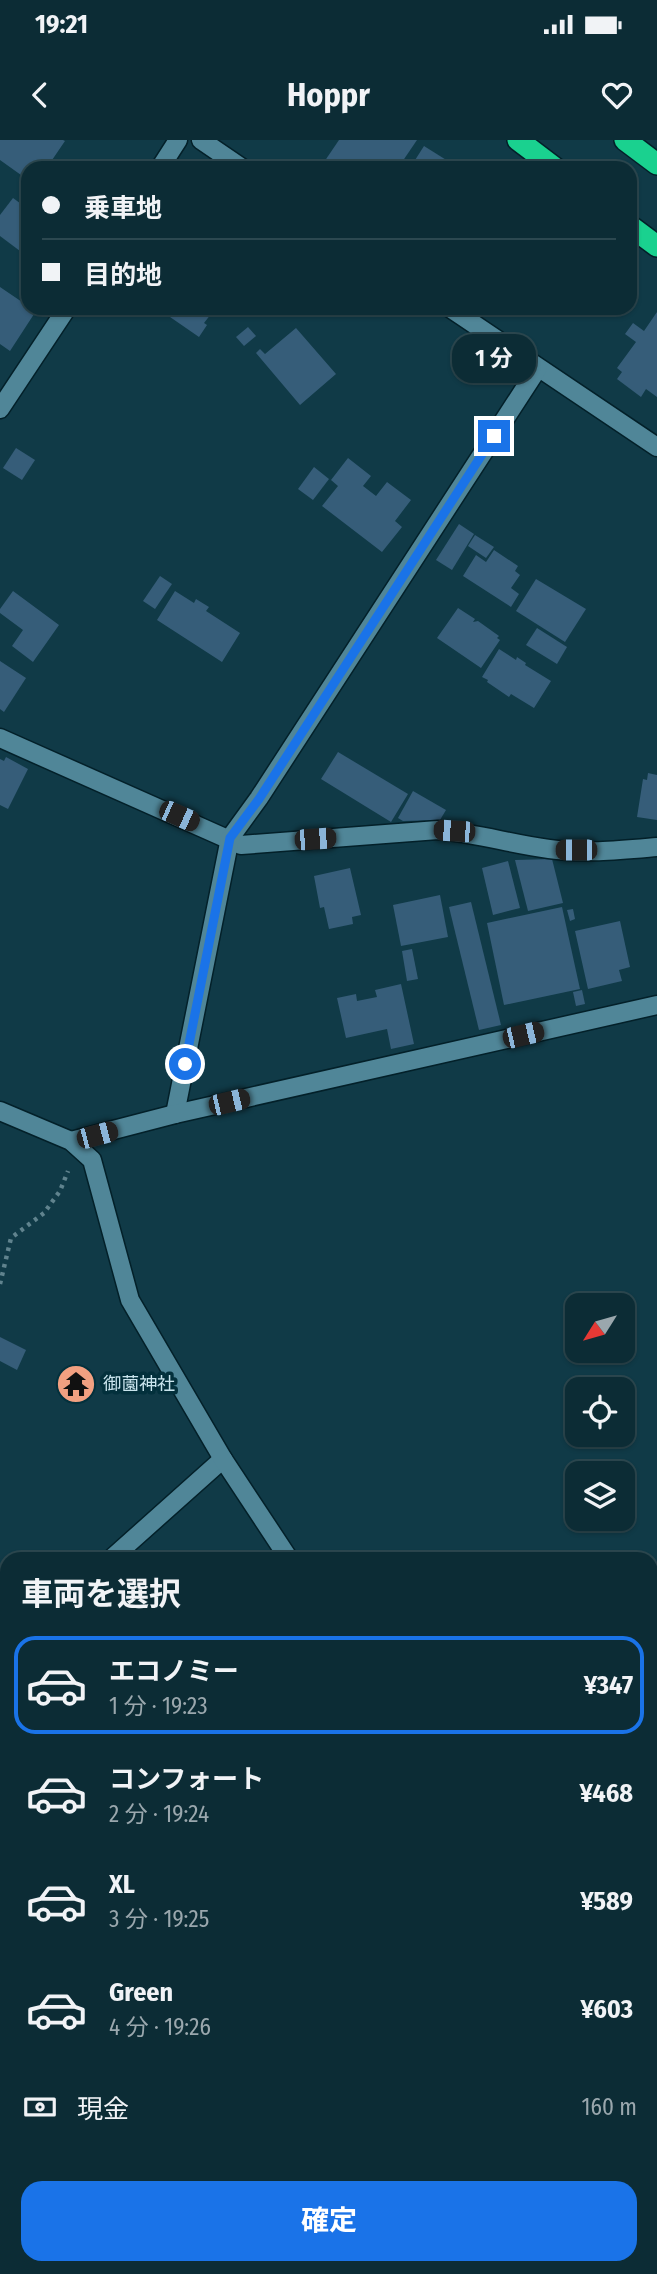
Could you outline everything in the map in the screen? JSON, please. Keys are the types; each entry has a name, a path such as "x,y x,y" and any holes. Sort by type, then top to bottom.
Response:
{"highway":[{"path":"518,140 546,161"},
{"path":"625,140 657,164"},
{"path":"637,231 657,246"}],"street":[{"path":"164,161 178,140"},
{"path":"201,140 232,161"},
{"path":"0,409 62,315"},
{"path":"460,315 657,447"},
{"path":"175,1114 230,838 259,799 538,368"},
{"path":"0,738 241,845 438,830 470,832 553,850 657,847"},
{"path":"74,1144 175,1114 657,1005"},
{"path":"0,1111 74,1144 92,1160 130,1300 223,1459 284,1552"},
{"path":"119,1552 223,1459"}],"path":[{"path":"0,1284 11,1238 44,1213 60,1191 74,1144"}],"building":[{"path":"0,140 65,141 51,161 21,161 21,175 0,160"},
{"path":"339,140 417,140 403,161 325,161"},
{"path":"424,146 448,161 414,161"},
{"path":"13,198 21,204 21,252 0,236 0,215"},
{"path":"0,287 21,301 21,315 33,315 10,351 0,344"},
{"path":"657,312 657,397 646,389 641,397 617,379 622,372 617,368 636,342 625,334 633,323 644,331"},
{"path":"167,315 210,315 199,337"},
{"path":"248,327 256,336 244,346 236,337"},
{"path":"296,328 336,374 300,405 256,353 260,349 265,354"},
{"path":"16,448 35,460 22,480 3,468"},
{"path":"348,458 371,476 363,486 376,496 387,482 411,500 395,521 402,527 382,552 322,506 338,486 331,480"},
{"path":"314,467 329,479 313,500 298,489"},
{"path":"459,524 474,534 452,570 436,560"},
{"path":"475,535 494,547 486,558 468,546"},
{"path":"494,550 518,566 515,571 520,575 511,588 519,594 511,607 463,576 476,555 486,562"},
{"path":"160,576 172,584 155,609 143,601"},
{"path":"536,579 586,609 565,642 516,611"},
{"path":"13,591 59,625 33,662 12,646 23,630 0,613"},
{"path":"175,591 194,603 196,599 209,607 206,611 240,633 222,662 157,620"},
{"path":"458,608 475,619 473,622 478,621 499,636 497,638 500,640 481,668 437,638"},
{"path":"537,628 567,647 557,664 526,645"},
{"path":"499,649 516,660 517,657 551,681 534,708 511,694 509,697 482,677"},
{"path":"0,661 26,678 4,712 0,709"},
{"path":"338,752 408,794 391,822 321,779"},
{"path":"6,757 28,769 8,809 0,805 0,759 4,761"},
{"path":"648,773 657,775 657,820 637,817 643,779 647,780"},
{"path":"413,791 446,810 440,820 403,821 398,818"},
{"path":"552,859 563,903 528,911 515,860"},
{"path":"508,861 520,908 493,915 482,868"},
{"path":"350,868 361,915 352,917 353,924 329,929 324,907 320,908 314,876"},
{"path":"440,895 448,937 401,946 393,905"},
{"path":"471,902 501,1025 479,1030 449,907"},
{"path":"562,907 580,989 504,1005 487,923"},
{"path":"573,909 575,919 570,921 567,910"},
{"path":"620,921 630,967 619,970 622,981 588,989 575,931"},
{"path":"412,949 418,979 407,981 402,951"},
{"path":"401,984 414,1044 391,1049 387,1029 346,1038 337,998 356,994 357,1001 377,997 375,990"},
{"path":"582,990 585,1004 576,1006 573,992"},
{"path":"0,1337 26,1350 17,1370 0,1361"}],"place":[{"name":"御薗神社","path":"76,1384"}],"route":[{"path":"185,1064 230,838 259,799 494,436"}]}
